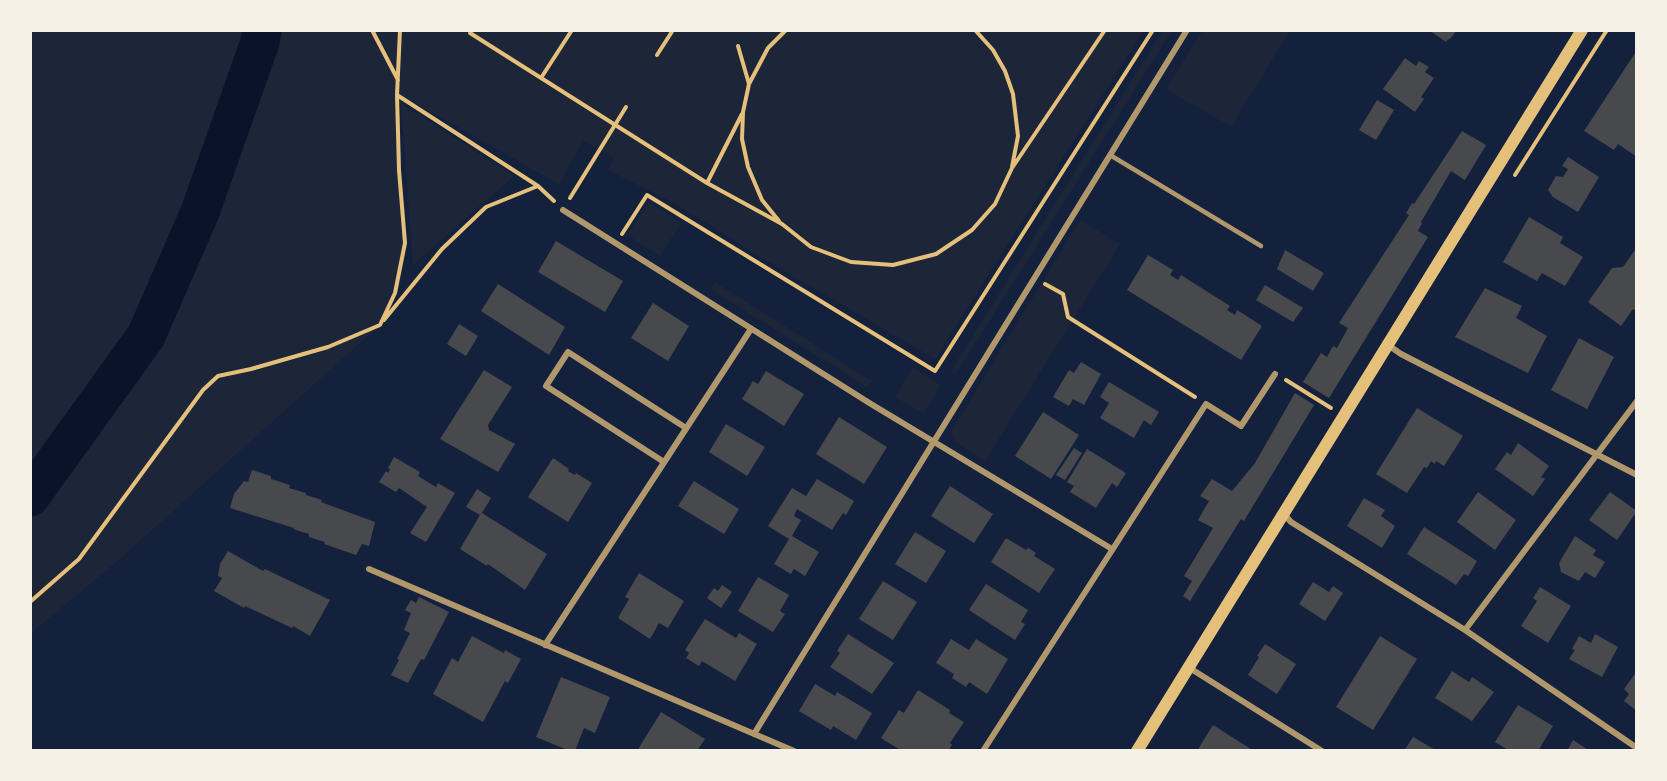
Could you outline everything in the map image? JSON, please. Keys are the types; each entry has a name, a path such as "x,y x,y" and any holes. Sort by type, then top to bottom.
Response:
{"main road":[{"path":"1137,751 1582,30"}],"street":[{"path":"754,734 1187,30"},
{"path":"563,210 932,442 1112,549"},
{"path":"545,645 751,328"},
{"path":"1388,345 1401,354 1637,475"},
{"path":"664,462 546,386 568,352 686,428"},
{"path":"983,751 1206,404 1241,426 1275,374"},
{"path":"1465,630 1637,401"},
{"path":"1284,513 1291,522 1465,630 1637,748"},
{"path":"369,569 794,751"},
{"path":"1188,667 1322,751"}],"lane":[{"path":"1110,155 1261,246"}],"path":[{"path":"372,30 399,81"},
{"path":"380,325 395,293 405,243 399,170 397,96 400,30"},
{"path":"472,30 470,33 707,183 782,224"},
{"path":"540,78 572,30"},
{"path":"657,55 673,30"},
{"path":"786,30 768,48 749,84 743,112 742,140 748,167 762,200 782,224 811,248 850,262 893,265 936,254 972,230 995,204 1012,168 1105,30"},
{"path":"975,30 993,50 1014,94 1018,136 1012,168"},
{"path":"616,244 647,195 935,371 1153,30"},
{"path":"738,46 749,84"},
{"path":"397,96 538,186 563,210 626,107"},
{"path":"707,183 743,112"},
{"path":"30,603 80,559 203,390 218,376 328,347 380,325 442,249 486,207 538,186"},
{"path":"1034,277 1063,294 1068,317 1206,404"},
{"path":"1275,374 1343,416"}],"shaded area":[{"path":"30,30 1144,30 935,359 757,255 676,204 608,170 614,158 583,141 559,184 408,99 402,104 514,176 413,265 401,104 397,106 405,243 395,293 380,325 121,558 30,634"},
{"path":"1163,30 1172,30 956,374 951,371"},
{"path":"1203,30 1290,30 1231,127 1166,89"},
{"path":"648,202 681,223 660,256 627,235"},
{"path":"1080,220 1120,244 985,461 954,441 951,432"},
{"path":"715,282 872,381 867,387 710,289"},
{"path":"913,368 941,385 924,414 895,397"}],"building":[{"path":"1429,30 1457,30 1446,42"},
{"path":"1637,50 1637,157 1618,144 1614,150 1584,131"},
{"path":"1405,58 1416,66 1419,61 1429,67 1425,72 1434,78 1421,97 1424,99 1415,112 1383,89"},
{"path":"1377,100 1394,110 1376,140 1359,130"},
{"path":"1462,131 1486,145 1465,180 1451,171 1421,222 1418,231 1428,237 1329,398 1303,382 1321,353 1327,357 1333,346 1337,348 1348,328 1339,323 1409,215 1406,213 1412,203 1414,204"},
{"path":"1568,157 1599,177 1578,212 1553,197 1548,190 1556,176 1563,177 1568,169 1562,166"},
{"path":"1529,217 1563,237 1560,243 1583,257 1565,286 1542,273 1537,281 1503,262"},
{"path":"556,241 623,281 605,312 538,272"},
{"path":"1637,247 1637,312 1633,309 1621,326 1588,302 1612,268 1623,267"},
{"path":"1285,250 1324,273 1313,291 1277,269"},
{"path":"1148,255 1173,270 1170,275 1178,280 1181,275 1230,306 1227,310 1235,315 1237,310 1262,326 1241,360 1127,290"},
{"path":"498,284 565,327 549,355 481,311"},
{"path":"1265,285 1303,308 1293,322 1256,300"},
{"path":"1485,288 1522,306 1516,318 1547,336 1528,373 1455,337"},
{"path":"653,303 689,326 668,361 631,338"},
{"path":"459,324 478,336 466,356 447,344"},
{"path":"1579,338 1614,357 1587,409 1551,390"},
{"path":"1081,362 1101,374 1084,405 1073,399 1069,406 1053,397 1069,370 1074,373"},
{"path":"484,370 512,387 488,425 489,430 515,444 498,472 440,439"},
{"path":"766,371 804,394 784,426 742,399 753,381 758,384"},
{"path":"1109,382 1159,412 1151,425 1144,420 1134,438 1100,418 1109,403 1100,397"},
{"path":"1295,393 1314,405 1244,521 1241,519 1190,601 1183,596 1192,581 1184,576 1213,528 1198,520 1209,501 1200,496 1212,479 1232,491 1255,463"},
{"path":"1417,408 1463,436 1444,466 1431,461 1427,468 1424,467 1407,493 1376,474"},
{"path":"1043,412 1079,435 1051,479 1015,456"},
{"path":"839,417 887,447 864,484 816,454"},
{"path":"726,424 765,447 747,476 709,452"},
{"path":"1518,443 1549,466 1541,477 1545,479 1533,496 1495,469 1507,452 1511,455"},
{"path":"1074,448 1082,453 1065,480 1056,475"},
{"path":"1087,449 1126,473 1117,487 1112,483 1096,508 1070,492 1074,486 1067,482"},
{"path":"394,457 420,472 418,476 436,487 438,483 455,493 426,542 410,533 427,507 399,488 396,492 379,482 386,471 388,473"},
{"path":"553,458 569,469 568,471 592,483 568,522 528,497"},
{"path":"252,470 271,476 271,479 290,485 289,488 322,500 321,502 375,522 369,546 362,544 356,555 324,544 325,542 309,537 309,534 294,528 230,508 234,494 244,481 248,482"},
{"path":"817,479 854,501 846,515 843,513 832,530 797,509 794,516 801,520 792,536 819,552 805,576 794,569 791,574 774,564 789,539 768,526 792,488 806,496"},
{"path":"694,481 739,509 724,534 678,506"},
{"path":"950,486 993,514 974,543 931,516"},
{"path":"477,489 491,498 482,513 547,554 525,590 488,564 487,566 460,549 480,515 466,507"},
{"path":"1478,492 1516,520 1495,550 1457,522"},
{"path":"1610,492 1637,511 1617,540 1589,520"},
{"path":"1364,498 1385,510 1381,516 1395,526 1382,548 1347,526"},
{"path":"1424,527 1477,561 1468,576 1464,574 1456,585 1407,554"},
{"path":"915,532 946,551 926,583 895,564"},
{"path":"1575,536 1596,550 1593,555 1605,562 1595,578 1585,572 1579,581 1561,572 1559,563"},
{"path":"1006,538 1026,550 1030,549 1036,553 1034,556 1055,569 1039,593 991,562"},
{"path":"228,551 263,571 265,569 330,600 310,636 293,626 292,628 245,606 244,608 214,591 222,578 218,576 220,564"},
{"path":"639,573 684,601 668,628 659,623 650,639 618,618 629,599 625,597"},
{"path":"758,577 789,595 780,611 785,614 773,632 738,611"},
{"path":"883,581 917,602 893,640 859,619"},
{"path":"1313,582 1329,592 1333,586 1343,593 1325,621 1299,604"},
{"path":"986,584 1028,610 1021,622 1025,624 1015,640 969,610"},
{"path":"722,585 732,592 721,608 707,598 714,588 718,591"},
{"path":"1540,587 1571,606 1548,643 1521,626 1537,601 1533,598"},
{"path":"419,597 449,612 424,660 421,659 408,683 391,675 410,633 404,630 411,613 405,610 411,600 416,603"},
{"path":"705,619 736,638 739,633 757,644 735,681 702,661 699,666 686,658 689,653 685,650"},
{"path":"848,634 894,663 872,694 830,667 840,653 837,651"},
{"path":"1595,634 1618,647 1602,677 1569,659 1575,650 1572,649 1579,636 1591,643"},
{"path":"472,636 521,659 508,683 505,681 483,722 433,694 452,658 458,662"},
{"path":"1380,636 1417,659 1373,730 1336,707"},
{"path":"951,639 969,650 976,639 1008,659 987,694 969,682 966,687 952,678 954,674 936,663"},
{"path":"1265,644 1296,664 1277,694 1248,675"},
{"path":"1452,671 1469,682 1472,677 1494,692 1472,721 1435,698"},
{"path":"1637,671 1637,711 1624,701 1629,694 1624,689"},
{"path":"561,677 610,697 595,733 584,728 575,751 536,737"},
{"path":"815,684 835,696 837,692 872,713 856,740 833,726 831,730 799,711"},
{"path":"918,690 950,710 949,713 964,722 950,743 952,745 948,751 902,751 881,738 899,710 904,713"},
{"path":"1518,705 1553,726 1538,751 1510,751 1495,742"},
{"path":"661,712 705,739 697,751 637,751"},
{"path":"1213,725 1254,751 1197,751"},
{"path":"1413,737 1437,751 1404,751"},
{"path":"1573,740 1590,751 1567,751"}],"waterway":[{"path":"30,497 146,336 200,212 260,42 262,30"}]}
